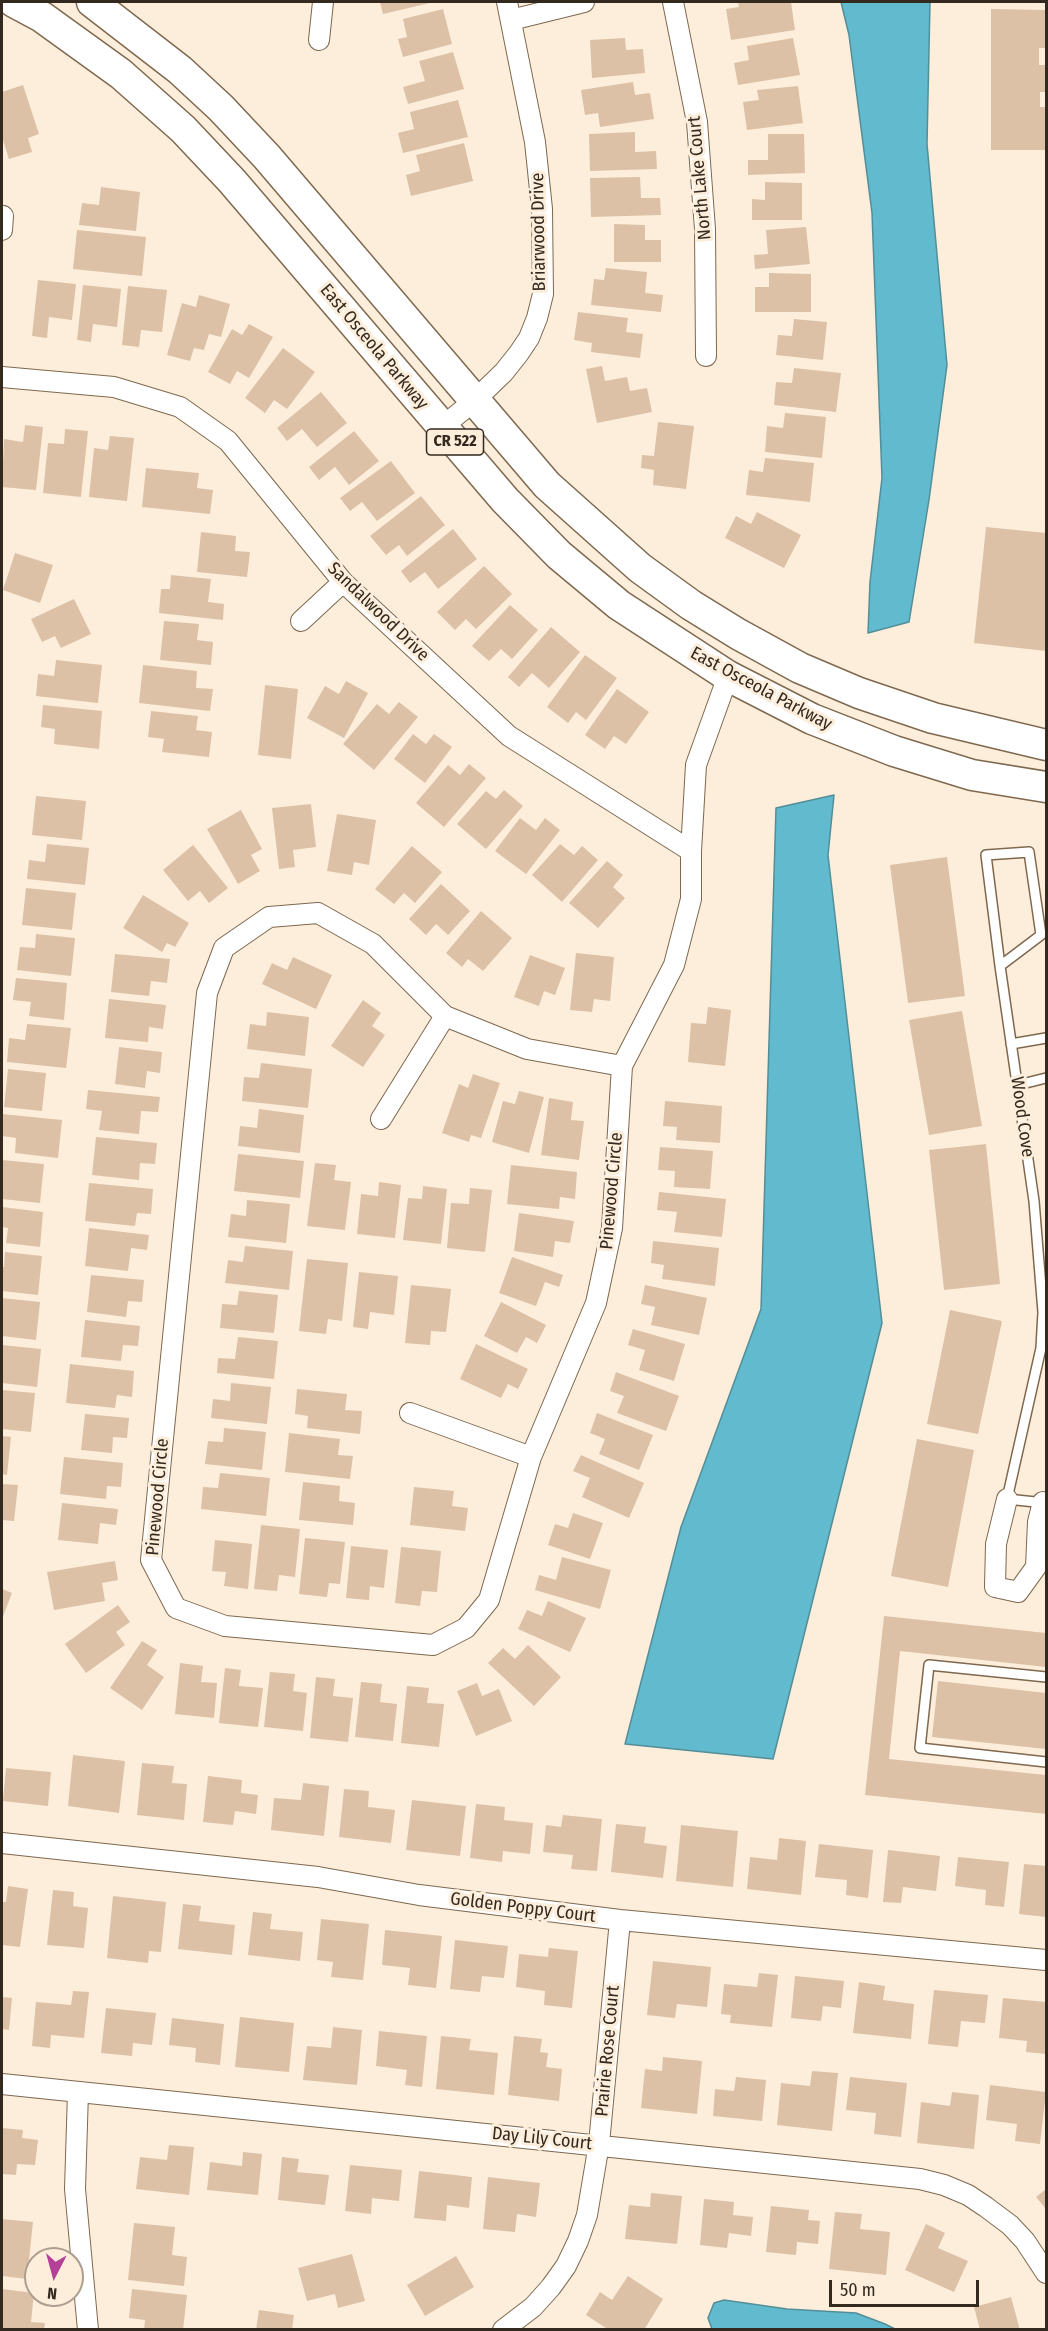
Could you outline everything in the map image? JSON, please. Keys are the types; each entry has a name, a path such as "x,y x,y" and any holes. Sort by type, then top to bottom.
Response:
{"main road":[{"name":"East Osceola Parkway","path":"14,2 42,17 121,74 183,129 232,181 505,501 559,555 619,605 728,676 812,719 894,751 972,775 1047,787"},
{"name":"East Osceola Parkway","path":"92,2 117,19 180,70 221,108 267,157 547,485 640,568 691,605 800,668 859,693 933,718 1047,745"},
{"path":"728,676 736,670 747,668 766,672 864,716 933,718"}],"street":[{"path":"319,40 323,2"},
{"path":"509,11 584,2"},
{"name":"North Lake Court","path":"673,2 697,122 705,229 706,356"},
{"name":"Briarwood Drive","path":"442,427 504,372 529,338 543,294 542,210 535,142 509,11"},
{"name":"Sandalwood Drive","path":"2,377 114,387 180,407 228,441 343,582 509,736 691,851"},
{"path":"301,621 343,582"},
{"name":"Pinewood Circle","path":"622,1066 527,1049 445,1016 373,944 318,913 269,917 224,948 207,993 151,1560 176,1608 225,1626 433,1645 466,1628 489,1600 531,1457 596,1303 612,1228 622,1066 674,965 691,899 696,765 728,676"},
{"path":"381,1119 445,1016"},
{"path":"410,1413 531,1457"},
{"name":"Wood Cove","path":"1007,1499 996,1544 995,1587 1018,1592 1036,1567 1038,1522 1045,1503"},
{"name":"Golden Poppy Court","path":"2,1843 318,1877 419,1895 620,1920 1047,1960"},
{"name":"Prairie Rose Court","path":"503,2330 533,2307 551,2288 566,2266 587,2216 599,2144 620,1920"},
{"name":"Day Lily Court","path":"2,2084 920,2179 944,2185 968,2195 1010,2225 1025,2241 1047,2273"},
{"path":"78,2092 75,2189 88,2330"}],"lane":[{"name":"Wood Cove","path":"1000,966 1041,935 1029,852 986,855 1000,966 1034,1202 1043,1312 1041,1348 1007,1499"},
{"path":"1011,1044 1047,1038"},
{"path":"1017,1085 1047,1078"},
{"path":"1034,1202 1047,1202"},
{"path":"1007,1499 1045,1503"},
{"path":"1047,1677 929,1665 920,1748 1047,1762"}],"water":[{"path":"841,2 930,2 927,144 947,365 929,500 909,622 868,633 870,582 882,478 872,213 849,35"},
{"path":"834,795 828,855 882,1323 773,1759 625,1744 681,1527 761,1309 776,808"},
{"path":"724,2300 787,2309 856,2313 895,2329 712,2329 708,2318 714,2303"}],"building":[{"path":"380,2 434,2 383,14"},
{"path":"738,2 791,2 795,30 731,40 726,9 739,7"},
{"path":"443,9 452,44 403,57 398,39 407,37 403,19"},
{"path":"991,9 1046,10 1046,48 1039,48 1039,65 1046,65 1046,92 1040,92 1040,107 1046,107 1046,150 991,150"},
{"path":"625,38 626,50 643,49 645,73 592,78 590,40"},
{"path":"793,38 800,75 738,85 734,63 749,60 747,46"},
{"path":"453,52 464,89 408,104 403,87 425,81 419,61"},
{"path":"633,82 635,95 650,93 654,119 600,127 598,113 585,115 581,90"},
{"path":"23,85 39,134 28,138 32,152 9,159 2,137 2,92"},
{"path":"798,86 803,123 747,130 743,102 759,100 757,90"},
{"path":"458,100 468,137 403,153 398,133 414,129 410,112"},
{"path":"635,132 635,152 656,151 657,169 590,171 589,134"},
{"path":"768,134 804,134 805,173 748,175 748,160 768,160"},
{"path":"464,143 473,181 411,196 406,175 420,171 416,155"},
{"path":"640,177 641,198 660,198 661,215 591,217 590,178"},
{"path":"765,182 802,183 802,220 752,220 752,199 765,200"},
{"path":"101,187 140,192 136,231 79,225 82,203 99,205"},
{"path":"614,224 645,225 645,240 661,240 661,262 614,262"},
{"path":"806,227 810,264 755,269 754,255 768,254 766,230"},
{"path":"77,230 146,237 142,276 73,269"},
{"path":"606,268 647,272 645,293 663,295 661,312 591,305 594,279 604,280"},
{"path":"769,273 811,274 811,312 755,312 755,287 769,287"},
{"path":"38,280 76,284 72,320 49,317 47,338 32,336"},
{"path":"83,285 121,289 117,327 93,324 91,342 77,340"},
{"path":"128,286 167,290 162,332 141,330 139,347 122,345"},
{"path":"199,295 230,304 221,337 209,334 204,350 194,348 190,361 167,355 182,303 196,307"},
{"path":"578,312 628,318 626,332 643,334 640,358 591,352 592,343 574,340"},
{"path":"794,319 827,322 823,360 776,355 778,335 792,336"},
{"path":"249,324 273,337 249,378 237,371 230,384 208,372 232,329 242,335"},
{"path":"283,348 315,372 287,409 274,400 265,413 245,398"},
{"path":"602,366 605,381 627,377 630,391 647,388 652,412 597,423 586,369"},
{"path":"794,368 841,373 836,412 774,405 776,382 792,383"},
{"path":"321,392 347,423 317,447 302,429 287,441 277,428"},
{"path":"785,413 826,417 822,458 765,452 767,426 783,428"},
{"path":"658,422 694,426 686,489 653,485 654,470 641,468 642,455 654,456"},
{"path":"25,425 43,427 36,490 2,487 4,439 23,442"},
{"path":"65,429 88,431 81,497 43,493 48,443 64,444"},
{"path":"354,431 379,461 349,485 335,467 319,480 309,467"},
{"path":"110,436 134,438 127,501 89,497 94,448 108,450"},
{"path":"765,458 814,463 810,502 746,495 749,470 763,472"},
{"path":"391,461 415,493 377,521 362,502 350,511 340,498"},
{"path":"146,468 199,473 197,488 213,490 210,514 142,507"},
{"path":"421,496 445,525 407,556 399,545 386,555 370,536"},
{"path":"757,512 801,535 784,568 725,538 736,516 751,524"},
{"path":"986,527 1046,533 1046,651 974,643"},
{"path":"453,529 477,559 438,589 425,572 410,583 401,571"},
{"path":"201,532 236,536 235,551 250,552 247,577 197,572"},
{"path":"15,553 53,565 40,603 3,590"},
{"path":"484,566 512,594 476,629 466,619 455,630 437,612"},
{"path":"171,575 211,579 208,602 224,604 223,620 159,613 161,589 170,589"},
{"path":"74,599 91,634 61,648 55,636 42,642 31,619"},
{"path":"510,605 538,630 512,659 501,649 489,661 472,646"},
{"path":"164,621 199,624 197,640 213,642 211,665 160,660"},
{"path":"551,627 580,652 549,688 532,673 519,687 508,677"},
{"path":"585,655 617,678 586,720 576,712 568,723 547,707"},
{"path":"56,660 102,665 98,703 36,696 38,674 54,676"},
{"path":"143,665 197,671 196,688 213,689 210,711 139,703"},
{"path":"346,681 368,693 344,738 307,718 325,686 339,694"},
{"path":"265,685 298,689 291,759 258,755"},
{"path":"617,689 649,712 626,744 614,736 605,749 585,735"},
{"path":"399,702 418,717 374,770 343,744 377,704 389,714"},
{"path":"43,705 102,711 99,749 54,744 55,729 41,727"},
{"path":"151,711 198,716 196,730 212,732 209,757 162,752 164,739 148,737"},
{"path":"413,734 426,744 434,734 452,747 425,783 394,759"},
{"path":"469,764 486,778 444,827 416,803 448,765 460,775"},
{"path":"504,790 523,806 486,849 457,824 486,791 496,799"},
{"path":"36,796 86,801 82,840 32,835"},
{"path":"311,804 316,847 293,850 295,867 279,869 272,808"},
{"path":"241,810 262,849 251,855 260,871 238,884 207,829"},
{"path":"337,814 376,820 369,865 354,862 352,875 327,871"},
{"path":"520,818 536,830 545,818 560,830 526,874 495,851"},
{"path":"47,844 89,848 85,885 27,879 29,860 45,862"},
{"path":"560,844 574,855 582,846 598,860 562,902 532,875"},
{"path":"193,845 228,888 209,903 200,891 188,901 163,870"},
{"path":"412,846 442,872 415,903 404,893 394,904 375,889"},
{"path":"947,857 965,996 908,1003 890,865"},
{"path":"607,861 623,875 613,887 625,898 598,928 569,903"},
{"path":"441,884 470,911 448,935 436,924 426,935 409,919"},
{"path":"26,888 76,893 72,930 22,925"},
{"path":"143,895 189,923 175,947 167,943 162,952 123,928"},
{"path":"481,911 512,938 483,971 468,959 462,967 446,953"},
{"path":"36,934 75,938 71,976 17,970 20,947 35,948"},
{"path":"576,953 614,957 610,1001 594,999 592,1012 570,1010"},
{"path":"115,954 170,959 167,983 151,981 149,996 111,992"},
{"path":"530,955 565,968 555,995 544,991 539,1006 514,997"},
{"path":"293,957 332,975 316,1009 262,984 272,963 287,970"},
{"path":"16,978 67,983 64,1020 29,1016 31,1002 13,1000"},
{"path":"109,999 166,1005 163,1029 149,1027 148,1042 105,1038"},
{"path":"363,1000 381,1013 372,1026 385,1035 363,1067 331,1046"},
{"path":"708,1007 731,1010 725,1066 688,1062 691,1023 706,1024"},
{"path":"962,1011 982,1126 929,1135 909,1020"},
{"path":"267,1012 309,1017 305,1056 247,1049 250,1024 266,1026"},
{"path":"27,1024 71,1028 66,1068 7,1062 9,1038 25,1040"},
{"path":"119,1047 162,1052 160,1073 147,1071 145,1088 115,1084"},
{"path":"261,1063 312,1069 308,1108 242,1101 244,1077 259,1078"},
{"path":"8,1069 46,1073 42,1111 4,1107"},
{"path":"473,1074 500,1083 481,1138 471,1135 469,1142 442,1133 459,1084 468,1088"},
{"path":"88,1090 160,1097 158,1112 141,1111 139,1134 99,1130 102,1111 86,1109"},
{"path":"519,1091 544,1097 529,1153 492,1142 503,1101 515,1104"},
{"path":"549,1098 573,1102 571,1120 584,1121 579,1160 541,1155"},
{"path":"665,1101 722,1106 720,1143 676,1140 677,1127 663,1126"},
{"path":"259,1109 304,1115 300,1153 238,1146 240,1126 257,1128"},
{"path":"2,1114 62,1120 58,1158 15,1153 16,1138 2,1136"},
{"path":"96,1137 157,1143 155,1164 140,1163 139,1180 92,1175"},
{"path":"986,1144 1000,1284 944,1290 929,1150"},
{"path":"660,1147 713,1151 710,1189 674,1187 675,1171 658,1170"},
{"path":"238,1154 304,1161 300,1198 234,1191"},
{"path":"2,1160 44,1164 40,1203 2,1199"},
{"path":"315,1163 336,1165 334,1180 351,1182 345,1230 307,1226"},
{"path":"511,1165 577,1172 575,1199 560,1197 559,1209 507,1204"},
{"path":"379,1182 401,1185 395,1238 357,1234 361,1194 378,1196"},
{"path":"89,1183 153,1189 151,1214 137,1213 135,1226 85,1221"},
{"path":"423,1186 447,1189 441,1244 403,1240 408,1198 422,1199"},
{"path":"470,1188 492,1190 485,1252 447,1248 451,1203 469,1204"},
{"path":"659,1192 726,1199 722,1237 674,1232 677,1212 657,1210"},
{"path":"247,1200 290,1204 286,1243 228,1237 231,1214 246,1216"},
{"path":"2,1207 43,1212 40,1247 6,1243 8,1228 2,1227"},
{"path":"519,1213 574,1221 570,1243 555,1241 553,1257 514,1251"},
{"path":"89,1228 149,1235 147,1250 131,1248 128,1271 85,1266"},
{"path":"653,1241 719,1248 715,1286 662,1279 664,1265 651,1263"},
{"path":"245,1246 293,1251 289,1290 225,1283 228,1260 243,1262"},
{"path":"5,1252 42,1256 38,1295 2,1291 2,1267 4,1267"},
{"path":"512,1257 563,1275 559,1287 545,1282 536,1306 499,1293"},
{"path":"307,1259 348,1263 342,1321 328,1319 326,1334 299,1331"},
{"path":"359,1272 398,1276 394,1315 370,1312 368,1329 353,1327"},
{"path":"91,1275 144,1280 142,1302 128,1301 126,1317 87,1312"},
{"path":"411,1285 451,1289 446,1332 431,1331 430,1345 405,1343"},
{"path":"645,1285 707,1298 699,1335 651,1325 655,1307 641,1304"},
{"path":"239,1291 278,1295 274,1333 220,1328 222,1304 237,1305"},
{"path":"2,1298 40,1302 36,1340 2,1336"},
{"path":"501,1302 546,1325 537,1343 526,1337 517,1353 484,1336"},
{"path":"950,1310 1002,1321 978,1434 927,1424"},
{"path":"85,1320 140,1326 138,1346 123,1345 121,1361 81,1357"},
{"path":"633,1329 685,1344 674,1381 639,1370 645,1350 628,1345"},
{"path":"238,1337 278,1341 274,1379 217,1373 218,1358 235,1359"},
{"path":"476,1344 528,1369 518,1389 508,1384 501,1398 460,1379"},
{"path":"2,1345 41,1349 37,1387 2,1383"},
{"path":"70,1364 134,1371 132,1397 117,1395 115,1408 66,1403"},
{"path":"616,1372 679,1396 666,1431 617,1413 624,1396 610,1391"},
{"path":"231,1383 271,1387 267,1424 211,1418 213,1399 230,1401"},
{"path":"297,1389 347,1394 345,1410 362,1411 360,1434 307,1428 308,1416 295,1414"},
{"path":"2,1390 35,1393 31,1432 2,1429"},
{"path":"597,1413 653,1435 639,1470 599,1454 605,1439 590,1433"},
{"path":"85,1414 129,1418 127,1438 113,1437 112,1453 81,1450"},
{"path":"224,1428 266,1432 262,1470 205,1464 208,1441 223,1442"},
{"path":"289,1433 340,1439 338,1455 353,1456 350,1479 285,1472"},
{"path":"2,1436 11,1437 7,1475 2,1474"},
{"path":"917,1439 974,1450 948,1587 891,1576"},
{"path":"581,1455 644,1483 629,1518 582,1497 590,1478 573,1471"},
{"path":"64,1457 123,1463 121,1487 107,1486 106,1499 60,1494"},
{"path":"220,1473 270,1478 266,1516 201,1509 203,1487 218,1488"},
{"path":"303,1482 340,1486 339,1501 355,1503 353,1525 299,1520"},
{"path":"2,1484 18,1485 14,1521 2,1520"},
{"path":"414,1487 454,1491 452,1506 468,1508 465,1531 410,1525"},
{"path":"62,1503 118,1509 116,1525 100,1523 98,1544 58,1540"},
{"path":"573,1513 603,1523 590,1559 548,1545 555,1524 568,1528"},
{"path":"261,1525 300,1529 295,1577 279,1575 277,1591 254,1589"},
{"path":"305,1538 345,1542 340,1584 329,1583 327,1597 299,1594"},
{"path":"215,1540 252,1544 248,1589 224,1586 226,1572 212,1571"},
{"path":"351,1546 388,1550 384,1588 370,1586 369,1600 346,1598"},
{"path":"401,1547 441,1551 437,1592 422,1591 420,1606 395,1603"},
{"path":"562,1557 611,1570 600,1609 535,1590 539,1575 556,1580"},
{"path":"115,1561 118,1580 102,1583 105,1601 54,1610 47,1572"},
{"path":"2,1589 12,1593 2,1619"},
{"path":"548,1601 586,1618 570,1652 518,1629 527,1610 542,1616"},
{"path":"118,1605 130,1622 116,1632 125,1645 86,1673 65,1644"},
{"path":"884,1616 1046,1633 1046,1667 900,1651 889,1759 1046,1775 1046,1814 865,1795"},
{"path":"142,1641 157,1650 147,1665 164,1677 142,1710 110,1688"},
{"path":"528,1645 561,1677 534,1706 488,1663 503,1648 515,1659"},
{"path":"180,1663 203,1666 201,1682 217,1683 214,1718 175,1714"},
{"path":"225,1668 241,1670 239,1686 263,1688 258,1727 219,1723"},
{"path":"270,1672 295,1674 293,1691 307,1693 303,1731 264,1727"},
{"path":"316,1677 335,1679 333,1696 353,1698 348,1742 310,1738"},
{"path":"938,1681 1046,1693 1046,1749 932,1737"},
{"path":"361,1682 382,1684 380,1702 397,1704 393,1741 355,1737"},
{"path":"477,1683 482,1696 499,1689 512,1721 476,1736 457,1691"},
{"path":"407,1686 429,1688 427,1703 444,1704 439,1747 401,1743"},
{"path":"73,1755 125,1761 119,1813 68,1806"},
{"path":"142,1763 174,1766 172,1783 187,1784 184,1820 137,1815"},
{"path":"6,1768 51,1772 48,1806 3,1801"},
{"path":"208,1776 242,1780 241,1793 258,1795 256,1814 235,1811 233,1825 203,1822"},
{"path":"303,1783 329,1786 324,1836 271,1830 274,1798 301,1800"},
{"path":"344,1789 369,1791 368,1807 395,1810 391,1843 339,1837"},
{"path":"412,1800 466,1806 460,1856 406,1850"},
{"path":"476,1804 505,1807 504,1820 533,1823 530,1854 503,1851 502,1862 470,1858"},
{"path":"563,1815 602,1819 597,1871 571,1869 573,1855 543,1852 546,1825 561,1827"},
{"path":"616,1824 646,1827 644,1843 667,1846 663,1878 611,1872"},
{"path":"681,1825 738,1831 733,1887 676,1881"},
{"path":"779,1838 806,1841 801,1895 747,1889 750,1857 777,1860"},
{"path":"819,1844 873,1850 868,1898 846,1895 847,1880 815,1877"},
{"path":"888,1850 940,1856 936,1891 903,1887 901,1903 883,1902"},
{"path":"958,1857 1009,1862 1004,1907 985,1905 986,1890 955,1886"},
{"path":"1024,1864 1046,1866 1046,1917 1019,1914"},
{"path":"8,1886 28,1889 20,1947 2,1945 2,1902 6,1902"},
{"path":"53,1890 74,1892 73,1906 88,1908 84,1948 47,1945"},
{"path":"113,1896 166,1902 161,1952 149,1951 148,1963 107,1958"},
{"path":"183,1904 201,1906 199,1921 235,1925 232,1955 178,1949"},
{"path":"253,1912 272,1914 270,1929 303,1932 300,1961 248,1955"},
{"path":"321,1919 369,1924 363,1980 331,1977 333,1962 317,1960"},
{"path":"385,1930 442,1936 436,1988 408,1985 410,1968 382,1965"},
{"path":"455,1940 508,1946 504,1978 482,1976 480,1992 450,1989"},
{"path":"549,1948 578,1951 572,2008 544,2005 545,1991 516,1987 519,1954 548,1957"},
{"path":"653,1961 711,1967 707,2007 677,2004 675,2018 647,2015"},
{"path":"759,1973 778,1975 772,2027 730,2023 731,2015 721,2014 724,1984 757,1987"},
{"path":"795,1976 844,1981 841,2008 823,2006 821,2021 791,2018"},
{"path":"859,1982 885,1986 883,2000 914,2004 911,2039 853,2033"},
{"path":"934,1990 988,1995 985,2023 961,2021 958,2047 928,2044"},
{"path":"73,1991 89,1992 84,2038 51,2035 50,2048 32,2046 36,2002 71,2005"},
{"path":"2,1997 12,1998 9,2030 2,2029"},
{"path":"1003,1998 1046,2002 1046,2054 1026,2052 1027,2041 999,2038"},
{"path":"106,2008 156,2013 152,2045 133,2043 132,2056 101,2053"},
{"path":"240,2017 294,2023 289,2072 235,2067"},
{"path":"172,2018 224,2024 220,2065 195,2062 196,2048 169,2045"},
{"path":"333,2027 362,2030 357,2085 303,2080 307,2046 331,2048"},
{"path":"379,2031 427,2036 422,2087 405,2085 407,2070 376,2066"},
{"path":"441,2036 471,2039 469,2050 498,2053 494,2095 436,2089"},
{"path":"514,2036 542,2039 540,2052 548,2053 546,2067 562,2069 559,2101 508,2095"},
{"path":"663,2057 702,2061 697,2114 641,2108 645,2069 662,2071"},
{"path":"812,2071 838,2073 832,2131 777,2125 781,2083 810,2086"},
{"path":"736,2077 766,2080 762,2121 713,2116 715,2089 734,2091"},
{"path":"850,2077 907,2083 901,2137 874,2134 876,2113 846,2110"},
{"path":"990,2085 1046,2092 1040,2144 1015,2141 1017,2124 986,2120"},
{"path":"952,2092 979,2095 974,2149 917,2143 921,2102 950,2106"},
{"path":"2,2128 23,2130 22,2138 38,2140 35,2165 17,2164 16,2175 2,2174"},
{"path":"169,2145 194,2147 189,2195 136,2189 140,2157 167,2160"},
{"path":"243,2152 262,2154 258,2195 207,2190 210,2162 242,2166"},
{"path":"282,2157 299,2159 297,2172 329,2175 325,2205 278,2200"},
{"path":"350,2165 402,2170 399,2201 372,2198 371,2214 345,2211"},
{"path":"419,2171 472,2177 469,2208 447,2205 446,2221 414,2218"},
{"path":"488,2177 540,2183 536,2217 517,2214 515,2232 483,2229"},
{"path":"1046,2189 1046,2209 1036,2197"},
{"path":"651,2193 682,2196 677,2244 625,2239 629,2205 650,2207"},
{"path":"704,2199 734,2202 733,2215 753,2217 751,2236 729,2233 727,2248 700,2245"},
{"path":"771,2206 809,2210 808,2220 820,2221 818,2244 797,2242 796,2255 766,2252"},
{"path":"835,2212 862,2214 860,2229 890,2232 886,2275 829,2269"},
{"path":"2,2219 33,2222 30,2247 24,2247 24,2279 2,2276"},
{"path":"134,2223 175,2227 172,2255 187,2257 184,2286 128,2280"},
{"path":"926,2224 945,2233 938,2248 968,2261 954,2292 905,2270"},
{"path":"352,2254 365,2301 338,2308 335,2294 307,2301 298,2268"},
{"path":"456,2256 474,2287 425,2316 407,2285"},
{"path":"628,2276 663,2299 644,2330 609,2330 586,2315 600,2292 612,2300"},
{"path":"2,2289 24,2292 24,2307 33,2307 31,2322 45,2323 44,2330 2,2330"},
{"path":"132,2289 187,2295 183,2330 144,2330 145,2320 129,2318"},
{"path":"1011,2297 1020,2330 980,2330 974,2307"},
{"path":"259,2310 294,2315 292,2330 256,2330"}]}
